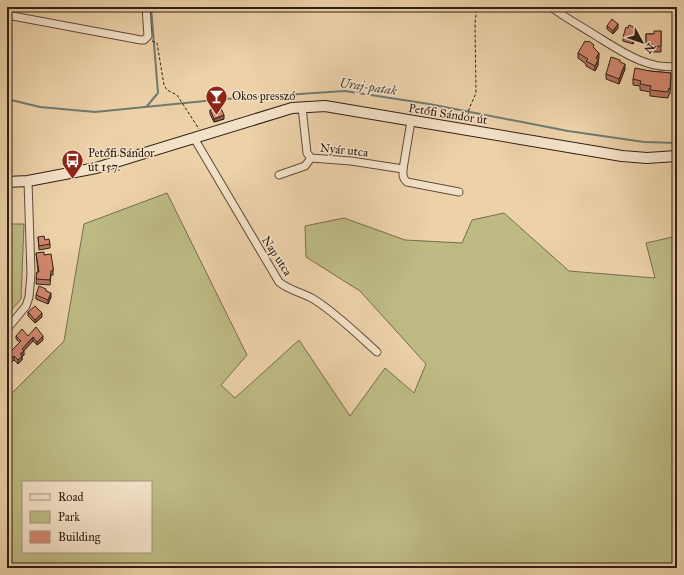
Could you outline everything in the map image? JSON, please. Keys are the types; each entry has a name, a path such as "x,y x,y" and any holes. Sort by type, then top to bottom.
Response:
{"street":[{"path":"7,15 144,40 148,36 146,7"},
{"path":"551,7 620,51 658,65 677,66"},
{"name":"Petőfi Sándor út","path":"7,182 28,181 96,168 270,114 302,107 325,106 622,156 647,158 677,156"},
{"name":"Nyár utca","path":"302,107 307,152 311,158 351,161 403,169"},
{"path":"411,121 403,177 407,182 459,192"},
{"name":"Nap utca","path":"194,138 279,282 284,286 308,296 334,313 377,352"},
{"path":"279,175 305,166 311,158"},
{"path":"7,329 26,306 29,296 31,274 28,181"}],"path":[{"path":"468,115 476,93 475,23 477,7"},
{"path":"150,41 158,43 164,86 167,90 177,95 204,135"}],"green space":[{"path":"167,193 247,355 221,385 235,398 299,340 350,416 385,368 414,393 426,364 360,291 306,257 305,226 344,218 405,240 462,243 472,220 504,213 569,271 655,278 646,243 677,236 677,568 7,568 7,398 64,341 84,224"},
{"path":"7,224 24,224 21,299 7,315"}],"building":[{"path":"612,19 618,24 613,31 607,26"},
{"path":"629,25 636,28 633,40 623,37 626,27 628,28"},
{"path":"654,31 661,31 661,46 652,47 652,44 646,44 646,34 654,34"},
{"path":"585,41 589,41 594,45 593,47 599,53 596,58 598,60 595,66 586,61 588,59 578,53"},
{"path":"611,57 620,60 620,62 625,64 619,79 606,74"},
{"path":"635,68 671,73 670,89 669,88 668,92 650,90 651,86 640,84 641,81 633,79"},
{"path":"220,106 224,115 214,119 210,110"},
{"path":"44,236 45,240 49,239 50,244 39,246 38,237"},
{"path":"44,252 44,255 51,254 53,271 51,271 50,280 36,279 37,272 39,272 36,253"},
{"path":"39,286 51,293 48,300 36,295"},
{"path":"35,306 42,313 35,320 28,312"},
{"path":"36,327 43,336 37,342 33,337 22,349 24,351 20,354 22,356 18,360 14,356 7,363 7,355 21,341 16,336 22,329 28,336"}],"waterway":[{"path":"147,106 158,93 151,7"},
{"name":"Uraj-patak","path":"7,99 40,107 95,112 225,99 345,91 429,104 568,131 644,142 677,143"}],"place":[{"name":"Okos presszó","path":"217,116"},
{"name":"Petőfi Sándor út 157.","path":"73,180"}]}
